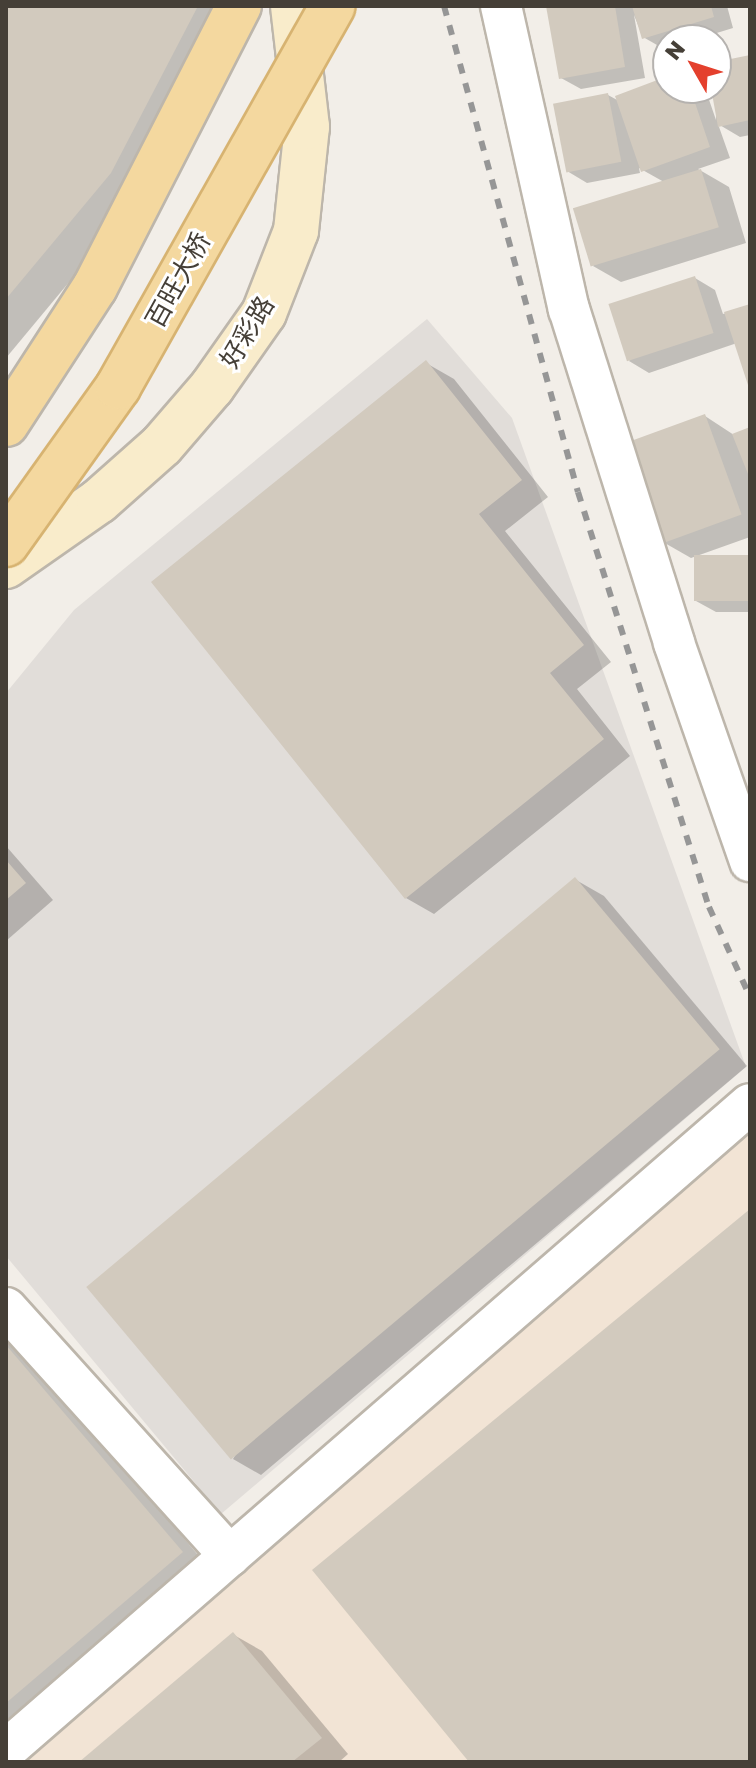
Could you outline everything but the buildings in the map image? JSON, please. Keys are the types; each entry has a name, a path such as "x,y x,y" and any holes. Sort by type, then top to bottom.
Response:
{"main road":[{"path":"6,424 95,287 239,6"},
{"name":"百旺大桥","path":"6,544 118,387 333,6"}],"street":[{"name":"好彩路","path":"6,566 99,501 162,445 212,387 264,313 296,231 307,127 293,6"},
{"path":"501,6 569,309 674,643 750,861"},
{"path":"6,1750 750,1104"},
{"path":"6,1308 230,1556"}],"shaded area":[{"path":"427,319 512,418 746,1067 221,1514 6,1256 6,693 74,610"},
{"path":"750,1133 750,1762 22,1762"}],"railway":[{"path":"444,6 578,492 709,907 750,997"}]}
